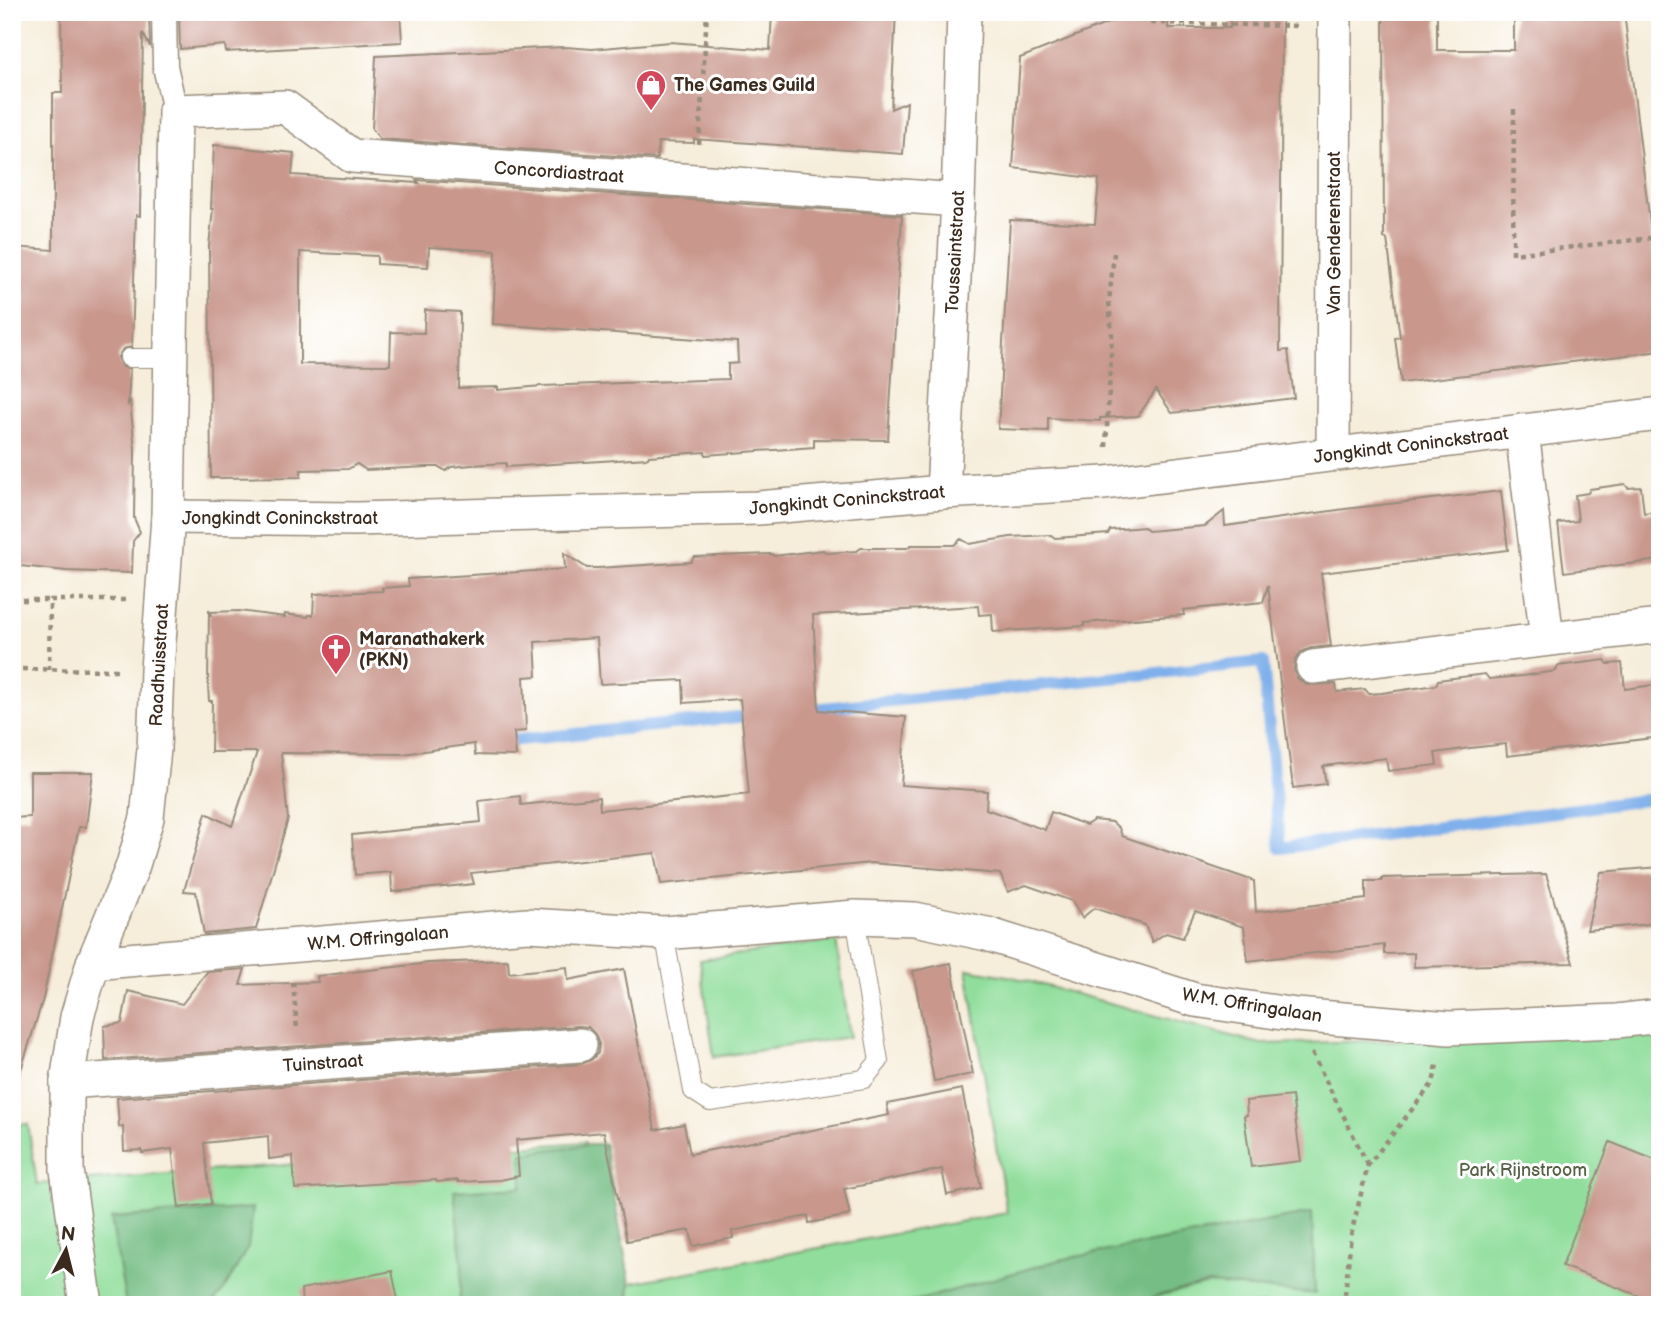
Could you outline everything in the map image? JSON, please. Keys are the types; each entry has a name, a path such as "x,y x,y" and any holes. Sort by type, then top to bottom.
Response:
{"street":[{"name":"Raadhuisstraat","path":"86,1305 67,1170 67,1082 77,1017 93,964 132,868 147,818 154,749 168,517 175,111 165,66 164,12"},
{"name":"Toussaintstraat","path":"943,492 958,200 964,12"},
{"name":"Van Genderenstraat","path":"1333,454 1335,20"},
{"name":"Concordiastraat","path":"175,111 285,107 352,156 958,200"},
{"name":"Jongkindt Coninckstraat","path":"168,517 356,519 758,508 943,492 1105,482 1660,414"},
{"name":"Jongkindt Coninckstraat","path":"1522,431 1547,639"},
{"path":"1313,667 1660,626"},
{"name":"W.M. Offringalaan","path":"93,964 527,925 664,933 855,917 915,919 987,934 1195,1000 1296,1015 1450,1028 1617,1021 1660,1016"},
{"name":"Tuinstraat","path":"67,1082 580,1045"}],"lane":[{"path":"129,358 170,358"},
{"path":"664,933 694,1091 710,1102 864,1079 879,1061 855,917"}],"path":[{"path":"696,182 707,12"},
{"path":"1153,12 1152,23 1335,20"},
{"path":"1514,109 1513,254 1660,237"},
{"path":"1105,482 1112,335 1109,302 1114,253"},
{"path":"12,600 125,600"},
{"path":"49,670 50,600"},
{"path":"12,669 157,670"},
{"path":"289,946 301,1065"},
{"path":"1296,1015 1306,1041 1368,1165"},
{"path":"1344,1305 1351,1235 1368,1165 1433,1083 1450,1028"}],"green space":[{"path":"836,940 850,1037 714,1057 700,960"},
{"name":"Park Rijnstroom","path":"967,969 1013,977 1261,1044 1660,1033 1660,1305 12,1305 12,1125 28,1124 37,1184 585,1142 619,1300 629,1298 630,1283 1007,1213"},
{"path":"604,1143 630,1283 628,1305 459,1305 462,1266 454,1191 522,1187 522,1153"},
{"path":"253,1208 248,1247 224,1290 211,1305 126,1305 111,1218"},
{"path":"1312,1213 1315,1294 1208,1284 1133,1305 902,1305 1059,1260"}],"building":[{"path":"61,12 149,12 150,47 143,33 140,216 136,215 132,347 123,349 118,357 123,367 130,369 128,404 130,401 135,449 134,518 140,532 133,541 132,573 66,571 12,565 12,247 53,250 53,93 62,93"},
{"path":"179,12 400,12 402,42 226,52 225,45 180,49"},
{"path":"772,12 896,12 891,109 907,102 903,154 694,139 694,143 658,142 657,159 380,139 372,129 376,56 565,47 592,49 670,42 770,50"},
{"path":"1136,12 1168,12 1168,28 1230,28 1230,12 1282,12 1280,351 1288,350 1294,398 1172,413 1156,390 1138,416 1100,418 1100,421 1048,418 1048,431 998,429 1010,220 1095,224 1099,179 1013,168 1020,58"},
{"path":"1383,12 1437,12 1437,50 1514,50 1514,12 1624,12 1660,306 1660,351 1401,383 1395,338 1400,337 1387,239 1384,238"},
{"path":"214,145 294,153 292,175 419,183 416,180 902,215 888,440 814,439 814,447 506,467 506,463 472,465 451,467 446,471 439,467 366,470 357,464 348,469 301,470 301,477 211,478 211,209","holes":["429,247 496,251 493,324 737,342 738,363 728,364 728,379 498,390 498,387 459,388 460,312 425,310 424,333 391,332 390,365 300,364 300,252 377,256 377,264 428,267"]},
{"path":"1625,484 1628,488 1641,487 1644,513 1660,511 1660,560 1564,572 1558,523 1578,521 1575,495 1588,493 1590,489"},
{"path":"1501,491 1508,550 1321,573 1331,646 1301,652 1295,660 1297,678 1306,685 1336,684 1337,692 1365,689 1369,694 1436,685 1438,680 1485,674 1489,679 1522,676 1556,671 1558,666 1605,660 1608,664 1622,663 1625,689 1660,684 1660,737 1507,756 1506,744 1470,748 1435,753 1437,765 1388,771 1386,758 1323,766 1326,784 1293,788 1268,585 1263,602 1183,610 1184,615 993,632 992,614 979,615 978,606 813,615 819,710 906,717 901,785 987,791 986,809 1045,830 1051,812 1086,825 1094,820 1112,822 1119,828 1122,836 1254,881 1256,912 1366,899 1366,881 1382,881 1382,878 1546,874 1573,963 1414,967 1414,953 1384,954 1384,945 1248,961 1244,927 1195,911 1183,938 1166,933 1152,942 1145,925 1094,908 1082,918 1072,901 1026,885 1008,892 1000,874 871,863 661,884 655,853 471,873 474,884 392,892 391,872 355,875 352,835 481,822 479,801 520,796 521,805 599,797 600,810 749,794 740,699 684,703 683,680 600,684 597,638 535,642 537,676 524,677 526,731 514,732 516,756 475,755 474,744 403,754 281,753 288,819 256,929 204,934 196,892 184,891 206,813 232,826 257,752 211,752 209,610 211,616 211,612 239,611 308,617 313,615 314,594 383,591 382,588 409,586 408,579 565,569 564,553 587,568 598,568 691,562 694,557 774,556 823,550 827,553 857,551 861,548 954,545 961,539 970,544 1010,537 1051,535 1055,538 1108,534 1110,530 1144,527 1148,531 1205,526 1224,511 1225,526"},
{"path":"30,772 93,772 86,827 79,827 43,999 20,1073 12,1071 12,818 30,817"},
{"path":"1660,867 1660,923 1587,930 1601,872"},
{"path":"508,960 509,973 567,967 568,980 624,969 655,1130 684,1124 690,1154 889,1115 887,1104 962,1089 981,1188 947,1195 942,1169 844,1189 850,1215 809,1223 808,1216 732,1231 733,1238 693,1246 690,1230 627,1241 604,1132 516,1140 519,1176 500,1180 436,1180 295,1189 293,1156 269,1159 268,1136 204,1143 211,1204 179,1208 172,1149 142,1153 142,1150 124,1151 123,1126 119,1127 117,1098 581,1064 598,1053 599,1044 588,1027 579,1026 105,1060 104,1026 122,1023 128,991 182,1004 207,972 245,969 240,985 318,982 317,976 429,963"},
{"path":"951,963 973,1074 934,1081 913,971"},
{"path":"1292,1096 1301,1161 1251,1167 1244,1116 1247,1115 1246,1101"},
{"path":"1610,1142 1660,1162 1660,1304 1562,1266"},
{"path":"392,1271 399,1305 302,1305 301,1289"}],"waterway":[{"path":"804,710 1263,662 1280,848 1660,798"},
{"path":"498,742 758,715"}],"place":[{"name":"The Games Guild","path":"651,112"},
{"name":"Maranathakerk (PKN)","path":"336,676"}]}
